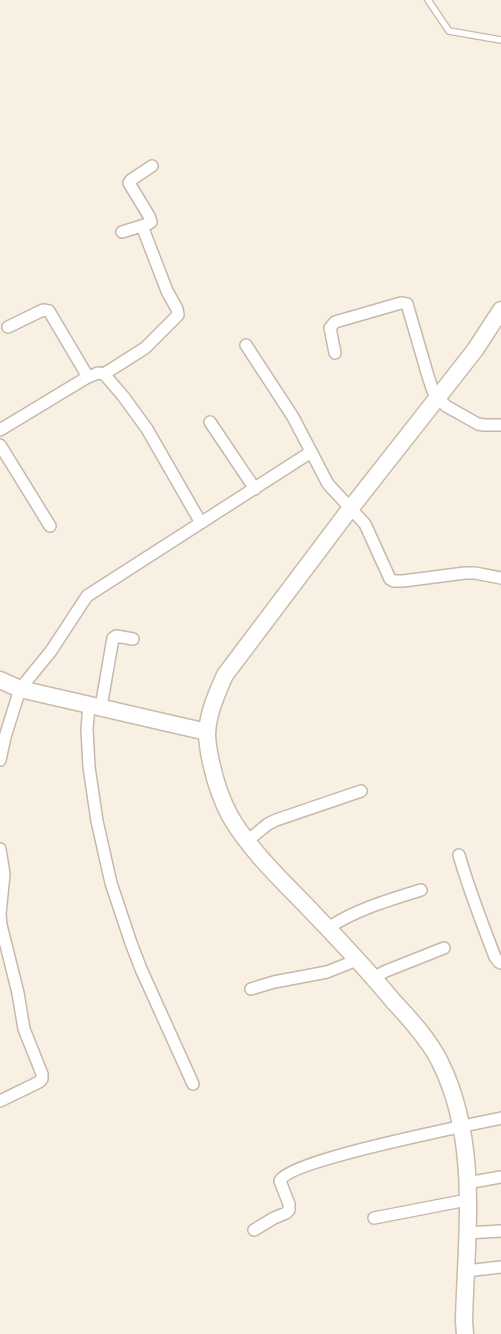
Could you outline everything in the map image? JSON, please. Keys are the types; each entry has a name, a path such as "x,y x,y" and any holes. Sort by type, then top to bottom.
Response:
{"street":[{"path":"122,232 150,223 129,183 152,166"},
{"path":"104,374 145,348 178,315 142,226"},
{"path":"334,353 330,328 335,322 401,303 407,304 430,383 442,402 478,424 501,425"},
{"path":"8,327 43,310 49,311 88,377"},
{"path":"465,1334 464,1321 472,1270 473,1233 468,1200 475,1182 471,1124 456,1104 440,1061 380,974 357,960 334,924 253,836 230,815 214,776 207,732 217,692 225,675 442,402 501,310"},
{"path":"246,345 293,417 328,484 365,524 390,579 394,581 475,573 501,578"},
{"path":"0,430 88,377 98,373 104,374 139,417 200,523"},
{"path":"210,422 255,489"},
{"path":"0,445 50,526"},
{"path":"0,760 20,689 51,651 87,596 311,452"},
{"path":"133,639 116,636 113,638 87,730 89,767 97,821 111,883 134,952 193,1084"},
{"path":"0,680 20,689 207,732"},
{"path":"253,836 276,820 361,791"},
{"path":"0,849 4,874 0,914 1,925 18,993 24,1029 40,1066 42,1078 39,1082 0,1101"},
{"path":"458,855 468,887 495,957 501,963"},
{"path":"334,924 371,906 421,890"},
{"path":"380,974 444,948"},
{"path":"251,989 274,982 327,972 357,960"},
{"path":"254,1230 289,1210 289,1204 280,1181 282,1176 345,1154 501,1118"},
{"path":"475,1182 501,1177"},
{"path":"374,1218 468,1200"},
{"path":"473,1233 501,1231"},
{"path":"472,1270 501,1267"}],"lane":[{"path":"429,1 449,31 501,40"}]}
